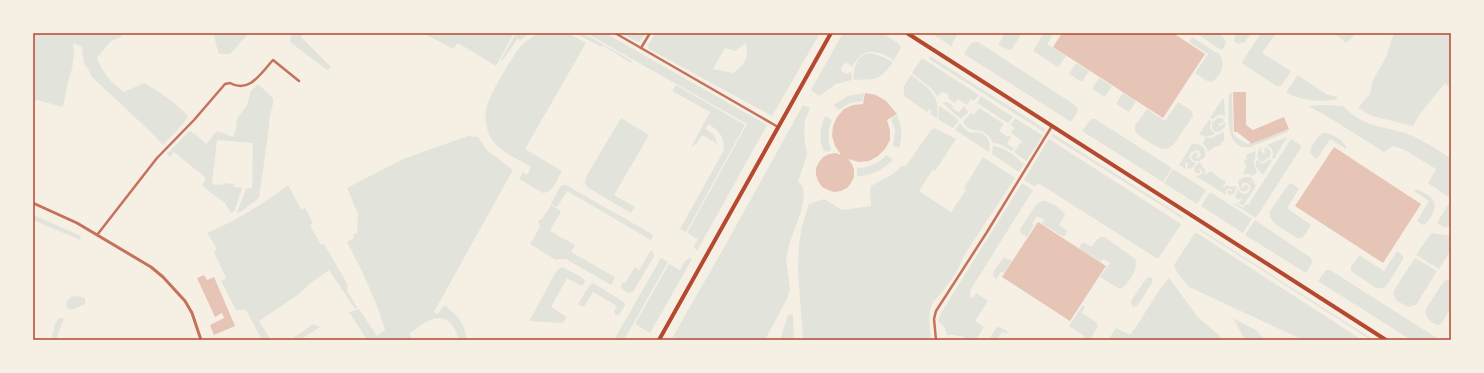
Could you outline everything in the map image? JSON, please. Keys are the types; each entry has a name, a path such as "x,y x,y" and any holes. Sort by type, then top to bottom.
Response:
{"main road":[{"path":"659,340 831,33"},
{"path":"907,33 1386,340"}],"street":[{"path":"614,33 778,127"},
{"path":"641,48 650,33"},
{"path":"97,236 157,158 194,120 225,84 230,83 244,87 254,81 273,60 299,80"},
{"path":"936,340 934,319 936,311 1052,126"},
{"path":"33,203 77,223 151,267 163,277 185,301 192,313 201,340"}],"shaded area":[{"path":"33,33 122,33 121,37 110,42 97,58 108,77 124,92 144,83 178,106 188,116 184,123 163,145 91,76 84,64 82,47 73,43 74,54 72,69 63,107 37,100 33,104"},
{"path":"214,33 249,33 230,54 219,54"},
{"path":"291,33 303,33 301,37 331,67 327,70 290,42"},
{"path":"514,33 496,66 458,43 453,49 425,34"},
{"path":"516,33 530,33 519,41 518,38 502,61 501,60"},
{"path":"539,33 568,33 586,43 525,149 562,171 553,188 543,193 519,179 523,172 527,175 531,167 506,152 493,141 487,129 486,120 486,110 489,101 508,65 518,49 530,38"},
{"path":"575,33 583,33 632,61 631,63 602,45 601,47"},
{"path":"586,33 605,33 767,125 697,251 694,247 698,239 687,233 747,124"},
{"path":"621,33 646,33 638,42"},
{"path":"656,33 820,33 772,116 649,49 648,45","holes":["746,43 747,48 745,61 741,67 733,73 713,69 725,48 735,51"]},
{"path":"843,33 883,33 899,44 901,48 894,60 876,52 870,52 861,56 852,67 848,63 844,64 841,68 842,72 846,74 851,72 852,80 836,84 819,96 811,90"},
{"path":"931,33 958,33 951,46"},
{"path":"1005,33 1019,33 1020,36 1012,49 1009,50 998,45"},
{"path":"1044,33 1054,33 1047,44 1066,56 1058,67 1033,51"},
{"path":"1196,33 1220,33 1226,42 1224,48 1221,50"},
{"path":"1235,33 1251,33 1245,42 1238,44 1234,41"},
{"path":"1261,33 1272,33 1275,35 1262,53 1291,71 1282,85 1278,87 1242,62"},
{"path":"1334,33 1357,33 1346,43"},
{"path":"1394,33 1451,33 1451,89 1445,83 1420,114 1413,126 1372,116 1358,108 1370,94 1373,80 1386,57"},
{"path":"1192,37 1220,55 1222,59 1222,70 1212,82 1207,81 1195,73 1208,54 1189,42"},
{"path":"978,42 1075,105 1078,109 1071,122 964,54 970,44"},
{"path":"871,53 893,62 884,73 876,78 854,80 854,71 857,62 862,56"},
{"path":"930,56 1045,129 1044,132 929,59"},
{"path":"922,58 979,95 974,101 971,99 967,105 958,99 955,103 949,99 948,94 944,92 940,93 938,97 931,88 912,73"},
{"path":"1076,63 1089,71 1082,82 1069,74"},
{"path":"911,75 932,92 937,103 937,118 930,114 932,111 929,109 927,112 904,96 904,86"},
{"path":"1298,75 1326,94 1337,97 1337,99 1325,101 1311,100 1297,97 1286,92"},
{"path":"1099,78 1112,86 1105,97 1092,89"},
{"path":"258,84 273,98 259,198 239,213 237,212 246,189 252,188 253,143 217,140 212,184 234,184 234,187 242,188 235,210 231,213 225,203 202,186 206,178 174,152 170,157 167,154 189,131 195,134 206,144 217,131 233,137 237,119 247,105 251,91"},
{"path":"676,85 745,125 686,232 680,229 723,152 724,143 719,133 708,124 706,129 714,135 718,144 702,135 697,143 691,147 710,112 672,91"},
{"path":"864,93 863,101 850,103 839,110 833,105 848,96"},
{"path":"1123,93 1136,101 1129,112 1116,104"},
{"path":"1229,93 1232,93 1233,133 1236,137 1247,144 1251,144 1287,130 1288,132 1250,147 1241,147 1235,143 1229,128"},
{"path":"981,96 1013,117 1008,123 977,103"},
{"path":"1222,99 1224,99 1225,118 1223,115 1219,115 1212,119 1210,118"},
{"path":"940,101 943,103 947,102 953,106 952,108 959,112 964,106 966,107 965,109 969,111 961,119"},
{"path":"1178,102 1192,111 1193,116 1172,146 1166,149 1160,148 1144,139 1136,132 1135,126 1147,109 1165,121"},
{"path":"803,105 810,108 805,120 804,130 807,155 798,182 803,186 804,197 801,212 789,245 786,259 790,289 787,299 765,340 671,340 726,244"},
{"path":"940,106 959,121 953,128 938,119"},
{"path":"1308,106 1343,106 1352,114 1368,123 1413,136 1451,158 1451,197 1450,198 1428,183 1436,169 1405,150 1393,146 1384,152"},
{"path":"979,108 1004,124 999,131 1008,137 1011,137 1007,144 1014,148 1012,151 1000,144 993,143 985,133 966,127 963,122 971,113 974,115"},
{"path":"897,115 901,132 899,148 893,146 895,130 891,119"},
{"path":"825,116 832,120 828,134 831,149 828,152 823,150 821,137 821,129"},
{"path":"621,118 649,135 614,195 635,207 631,213 587,187 585,183 586,177"},
{"path":"1015,118 1043,136 1026,161 1014,152 1022,141 1011,133 1014,128 1011,125"},
{"path":"1218,118 1222,118 1224,120 1223,123 1219,124 1219,126 1225,122 1225,127 1219,132 1214,131 1212,128 1212,123"},
{"path":"1091,119 1095,119 1172,168 1163,182 1082,131"},
{"path":"1209,120 1211,121 1210,128 1215,134 1206,137 1199,134"},
{"path":"960,123 968,132 981,133 988,138 990,146 989,152 955,130"},
{"path":"935,128 956,139 935,171 933,169 919,191 951,212 966,190 964,188 983,157 1015,178 965,254 956,273 933,302 929,319 931,340 803,340 798,270 799,244 802,226 809,204 824,199 842,210 871,206 871,186 893,174 902,166 906,166 931,130"},
{"path":"1224,132 1224,141 1221,143 1222,145 1214,147 1208,152 1203,144 1205,138 1211,138"},
{"path":"1323,133 1333,135 1342,141 1346,146 1346,149 1330,139 1317,159 1310,153 1313,144"},
{"path":"1053,134 1182,216 1185,220 1051,136"},
{"path":"468,136 478,137 487,150 513,170 434,312 438,314 444,305 453,312 460,320 464,328 467,340 459,340 450,323 438,318 428,321 418,327 409,334 412,338 407,340 367,340 349,312 359,309 377,336 385,330 373,296 347,242 354,238 353,235 357,233 358,214 347,188 403,159"},
{"path":"1287,137 1274,159 1272,158 1272,149 1267,145"},
{"path":"1049,139 1181,224 1158,259 1038,183 1035,187 1024,180"},
{"path":"1291,139 1302,146 1256,218 1234,204 1235,203 1243,208 1246,204 1248,205"},
{"path":"1192,144 1198,144 1203,147 1205,157 1200,161 1194,161 1191,158 1192,155 1197,152 1198,156 1195,157 1198,159 1201,155 1198,150 1191,152 1189,156 1193,162 1196,163 1189,169 1187,167 1188,163 1186,163 1186,169 1179,165"},
{"path":"993,146 1006,150 1024,164 1019,172 992,154"},
{"path":"1262,147 1261,151 1263,153 1265,154 1264,149 1266,147 1271,153 1269,158 1262,162 1259,161 1257,156 1259,149"},
{"path":"1256,151 1254,163 1257,172 1253,176 1248,174 1243,175 1246,167 1244,160 1247,159 1246,155"},
{"path":"887,155 893,160 885,167 872,174 857,176 857,168 874,164"},
{"path":"1270,159 1272,161 1263,175 1256,167 1256,160 1263,164"},
{"path":"1200,162 1206,172 1204,174 1205,175 1211,171 1219,178 1226,181 1223,188 1226,185 1232,187 1237,186 1234,194 1228,194 1228,190 1231,192 1232,191 1229,188 1225,191 1226,195 1196,176 1203,173 1201,169 1197,169 1201,171 1198,174 1194,170 1195,166"},
{"path":"1173,169 1206,190 1197,204 1164,183"},
{"path":"1244,177 1251,177 1256,186 1243,206 1237,202 1240,202 1242,199 1241,198 1238,200 1235,196 1238,189 1244,194 1250,190 1250,186 1246,182 1241,186 1243,188 1244,185 1247,185 1249,188 1245,192 1240,190 1238,181"},
{"path":"1022,183 1033,190 971,289 970,297 973,298 976,293 988,301 975,321 984,327 976,340 963,340 964,337 947,335 945,328 938,321 941,313"},
{"path":"1289,184 1293,184 1299,189 1287,208 1311,225 1301,238 1297,238 1275,224 1270,217 1270,211"},
{"path":"288,185 301,209 305,208 313,223 310,225 321,245 324,244 348,285 347,291 357,307 355,309 329,270 312,282 299,294 259,321 271,340 262,340 246,310 236,310 221,281 226,278 214,252 217,249 207,233 229,223 269,199"},
{"path":"566,185 650,233 653,236 651,240 567,191 557,207 551,204 560,187"},
{"path":"1417,189 1430,196 1435,206 1432,215 1423,225 1417,221 1429,201 1414,191"},
{"path":"1210,192 1252,219 1243,233 1201,206"},
{"path":"1042,201 1059,207 1065,215 1059,225 1068,231 1064,237 1042,224 1044,220 1037,216 1032,223 1034,225 1027,237 1021,233 1020,229 1036,205"},
{"path":"1449,203 1451,204 1451,214 1449,218 1451,220 1451,224 1445,228 1437,223"},
{"path":"551,205 561,211 550,231 575,245 571,252 615,277 611,285 566,259 556,260 530,244 540,227 538,220 542,219"},
{"path":"33,215 81,236 80,240 33,220"},
{"path":"1255,220 1311,258 1312,263 1306,273 1245,235"},
{"path":"1200,229 1374,340 1371,340 1199,230"},
{"path":"1195,233 1362,340 1303,340 1189,287 1178,274 1174,265"},
{"path":"1431,233 1451,234 1451,250 1439,269 1416,255"},
{"path":"1105,237 1135,259 1136,263 1132,276 1120,289 1100,277 1110,263 1103,259 1101,262 1079,248 1083,242 1092,247 1097,239"},
{"path":"651,250 654,253 654,256 633,292 628,293 621,288 623,282 625,283 635,267 639,270"},
{"path":"1397,251 1403,256 1403,259 1387,285 1383,288 1376,288 1351,271 1351,267 1359,255 1384,271"},
{"path":"1004,257 1012,261 1004,273 1001,272 996,279 993,272"},
{"path":"661,258 668,262 624,340 614,340"},
{"path":"690,258 692,259 650,333 635,324 669,264 680,270 685,261"},
{"path":"1415,258 1437,271 1416,305 1408,307 1397,301 1393,294 1394,290"},
{"path":"562,267 583,278 585,281 581,286 567,278 551,307 567,317 563,323 529,321 557,270"},
{"path":"1326,270 1330,270 1440,340 1411,340 1318,281"},
{"path":"1149,277 1152,278 1152,283 1138,305 1133,307 1131,301"},
{"path":"1169,278 1197,316 1224,340 1108,340 1116,328 1130,335"},
{"path":"1444,281 1451,281 1451,308 1441,324 1438,325 1428,319 1426,309"},
{"path":"593,283 624,302 625,305 619,315 615,315 614,312 617,306 593,292 584,307 578,304 589,286"},
{"path":"78,296 85,298 85,304 71,310 67,308 66,302 71,297"},
{"path":"1083,305 1085,307 1082,313 1096,322 1098,326 1090,340 1082,340 1084,336 1069,326"},
{"path":"793,314 794,340 780,340 788,315"},
{"path":"59,318 64,318 56,340 51,340 55,324"},
{"path":"1233,318 1256,330 1265,340 1245,340"},
{"path":"313,324 320,327 300,340 293,340 293,338"},
{"path":"997,327 1008,332 1007,334 1002,332 997,340 988,340"}],"building":[{"path":"1062,33 1173,33 1205,54 1163,118 1053,47"},
{"path":"1233,92 1246,92 1246,125 1253,130 1284,117 1289,129 1251,144 1237,132 1234,132"},
{"path":"865,93 876,95 886,101 897,114 887,120 890,130 890,140 885,149 878,156 869,161 859,162 848,159 854,170 854,177 851,183 847,188 841,191 834,192 828,190 822,187 818,181 816,168 823,157 836,153 841,155 835,146 832,136 833,126 837,117 844,109 853,105 863,104"},
{"path":"1334,147 1421,204 1383,263 1295,206"},
{"path":"1038,222 1106,266 1070,321 1002,277"},
{"path":"204,275 207,280 214,277 235,326 214,335 210,325 224,318 222,313 215,317 197,278"}]}
